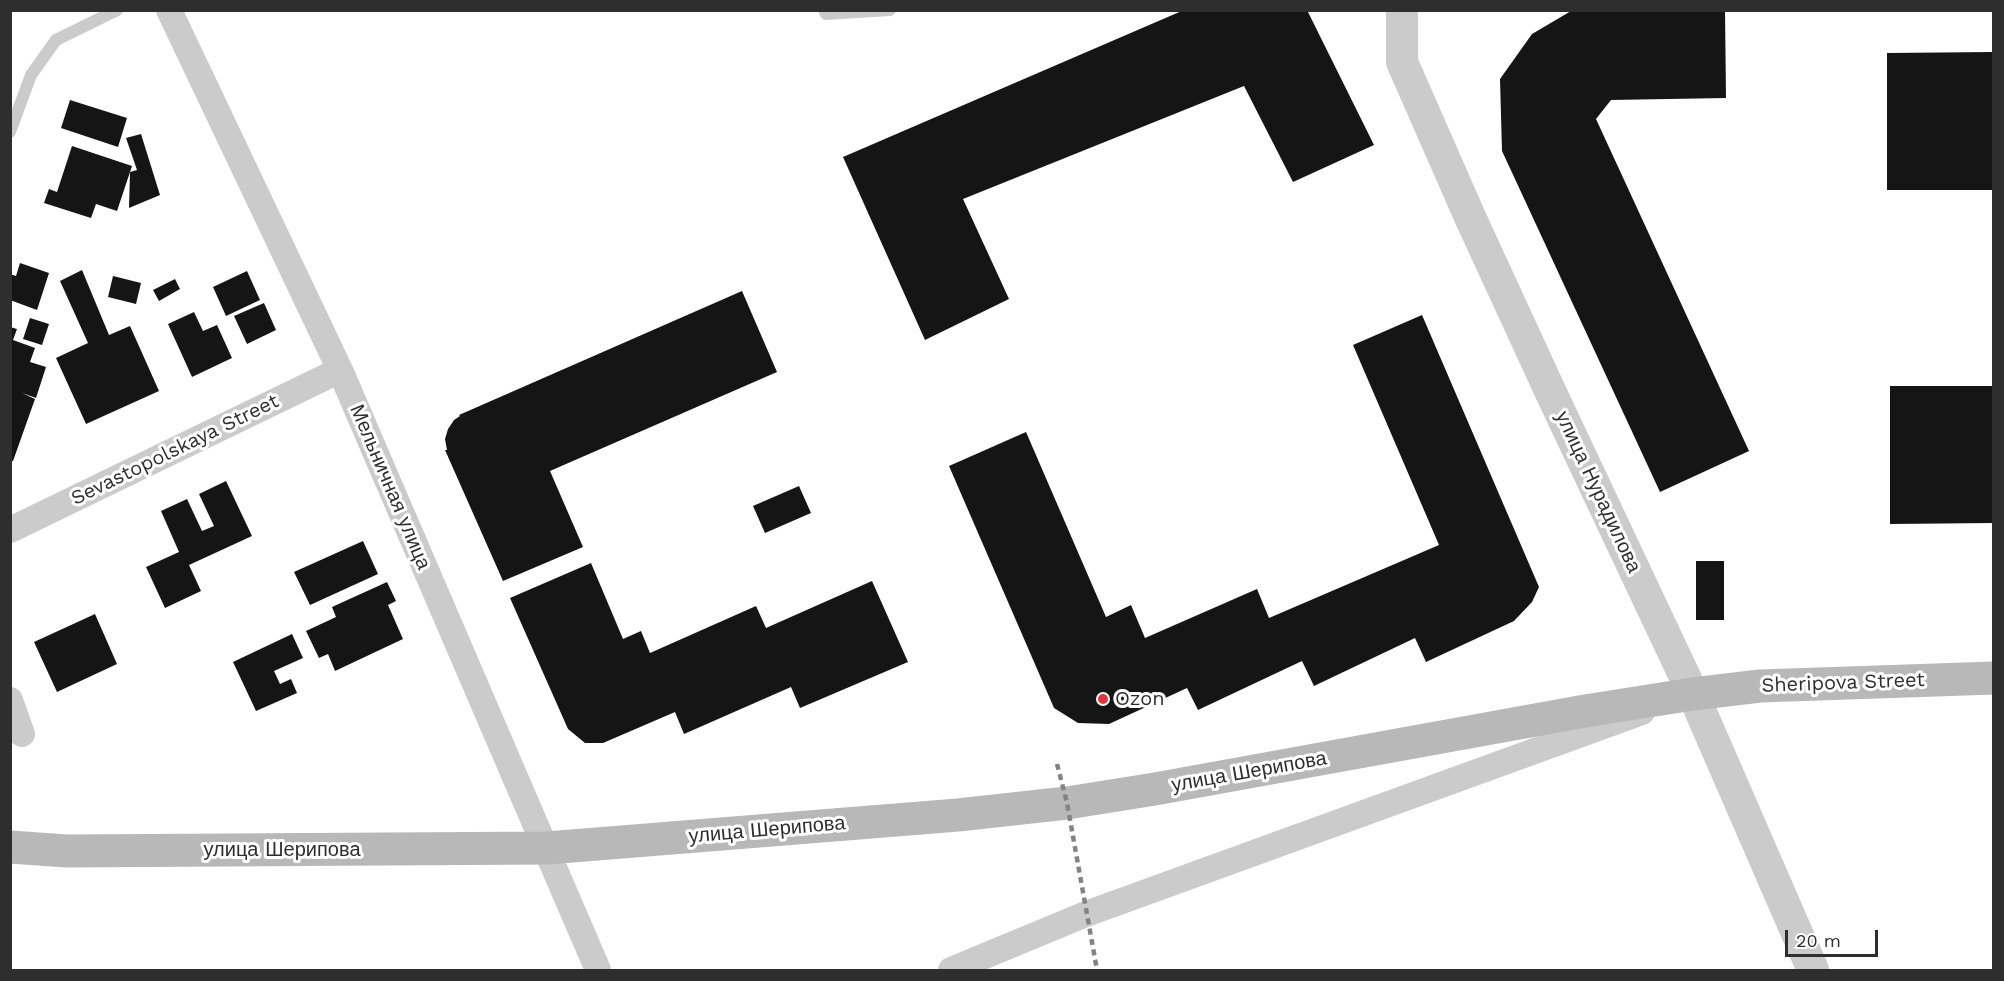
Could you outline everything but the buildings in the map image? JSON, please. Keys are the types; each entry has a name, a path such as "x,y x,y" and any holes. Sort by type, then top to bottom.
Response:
{"main road":[{"name":"Sheripova Street","path":"1693,694 1760,686 1994,678"},
{"name":"улица Шерипова","path":"10,847 67,851 547,848 958,815 1067,803 1178,785 1586,711 1693,694"}],"street":[{"name":"Мельничная улица","path":"169,10 339,370 598,970"},
{"name":"улица Нурадилова","path":"1402,10 1402,62 1470,217 1693,694 1813,970"},
{"name":"Sevastopolskaya Street","path":"10,530 339,370"},
{"path":"951,970 1097,910 1693,694"},
{"path":"10,700 22,734"}],"lane":[{"path":"10,132 31,75 56,40 117,10"},
{"path":"824,10 826,14 890,10"}],"railway":[{"path":"1057,764 1067,803 1097,970"}],"place":[{"name":"Ozon","path":"1103,699"}]}
